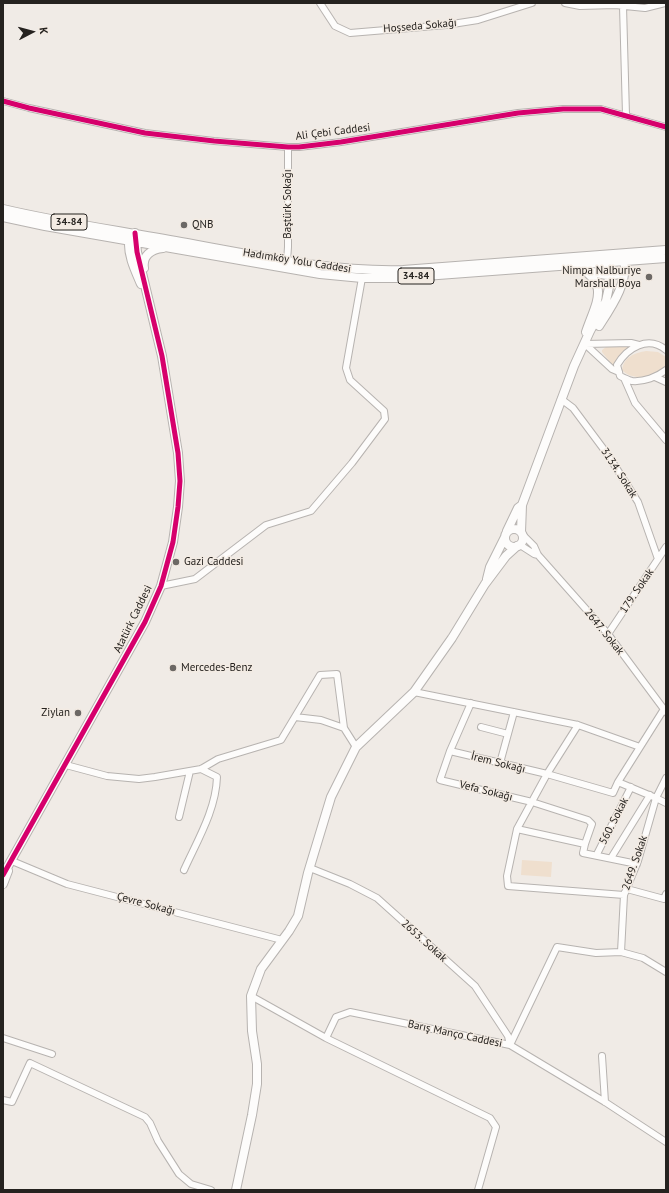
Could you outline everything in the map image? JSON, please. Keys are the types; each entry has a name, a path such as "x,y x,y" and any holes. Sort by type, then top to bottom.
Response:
{"main road":[{"name":"Hadımköy Yolu Caddesi","path":"3,209 167,247 320,274 362,278 405,277 608,262 666,250"},
{"name":"Hadımköy Yolu Caddesi","path":"3,217 45,226 134,239 179,241 340,269 383,270 666,258"},
{"path":"134,239 148,297"},
{"path":"148,297 143,264 144,259 146,255 157,248 167,247"},
{"path":"236,1190 257,1084 257,1064 252,1030 251,996 261,969 289,931 298,916 310,868 331,797 356,747 414,692 452,638 485,584 506,556 523,540 522,505 574,366 606,301 609,287 608,262 612,256 622,259"},
{"path":"574,265 583,269 608,274 618,274 622,259"},
{"path":"585,344 599,327 621,288 622,259"},
{"path":"583,269 596,281 598,292 586,332 585,344"},
{"name":"Atatürk Caddesi","path":"3,875 145,622 161,586 173,542 180,480 178,453 162,356 148,297"},
{"path":"485,584 490,567 518,508 522,505"},
{"path":"518,546 509,546 505,541 506,534 513,528 522,533"},
{"path":"3,884 12,861"}],"street":[{"name":"Hoşseda Sokağı","path":"320,3 334,26 350,33 446,25 478,20 532,3"},
{"path":"565,3 580,6 623,6 645,8 665,3"},
{"path":"623,6 626,115"},
{"name":"Ali Çebi Caddesi","path":"3,101 146,133 214,141 288,147 342,142 518,113 587,108 601,109 626,115 651,124 666,127"},
{"name":"Baştürk Sokağı","path":"287,261 288,147"},
{"path":"161,586 195,578 266,525 311,511 352,463 385,420 384,411 350,380 346,368 362,278"},
{"path":"585,344 631,343 639,345 657,345 665,349"},
{"path":"585,344 612,369 619,372"},
{"path":"639,345 628,350 622,356 617,365 620,376 631,381 655,377 666,370"},
{"path":"655,377 666,382"},
{"path":"624,378 635,403 666,440"},
{"name":"3134. Sokak","path":"562,399 573,408 608,455 638,502 658,559"},
{"path":"522,533 534,546 538,555"},
{"path":"518,546 538,555"},
{"name":"179. Sokak","path":"608,634 666,548"},
{"name":"2647. Sokak","path":"538,555 608,634 665,710"},
{"path":"66,765 107,776 139,779 201,768 218,759 280,740 320,675 337,674 344,728 356,747"},
{"path":"414,692 578,725 640,747"},
{"path":"450,751 471,703"},
{"path":"665,710 618,782 666,803"},
{"path":"500,763 514,712"},
{"path":"295,717 321,720 344,728"},
{"path":"578,725 547,774 517,829 506,876 508,886 625,892 664,900 666,894"},
{"path":"481,727 508,734"},
{"name":"İrem Sokağı","path":"450,751 547,774 613,793 618,782"},
{"name":"Vefa Sokağı","path":"450,751 440,780 532,802 588,820 592,824 584,844"},
{"path":"184,870 213,804 217,787 217,777 201,768"},
{"path":"179,817 190,771"},
{"name":"2649. Sokak","path":"621,952 625,892 637,864 656,798 666,778"},
{"name":"560. Sokak","path":"597,854 631,787"},
{"path":"611,858 650,795"},
{"path":"517,829 584,844 583,853 597,854 637,864"},
{"name":"Çevre Sokağı","path":"12,861 67,884 282,940"},
{"name":"2653. Sokak","path":"310,868 350,884 377,898 475,986 508,1036 510,1045"},
{"path":"510,1045 557,947 596,953 621,952 643,958 666,972"},
{"path":"251,996 326,1038 490,1118 496,1127 478,1190"},
{"name":"Barış Manço Caddesi","path":"326,1038 336,1017 350,1012 510,1045 605,1102 666,1142"},
{"path":"3,1038 52,1054"},
{"path":"602,1056 605,1102"},
{"path":"3,1100 12,1102 30,1063 145,1116 150,1123 158,1141 180,1174 191,1184 211,1190"},
{"path":"187,1190 191,1184"}],"shaded area":[{"path":"606,347 630,347 619,357 614,367 602,352 602,350"},
{"path":"646,351 658,352 666,357 665,368 662,371 644,377 635,377 622,370 625,362 630,356"},
{"path":"522,860 552,862 551,877 521,875"}],"cycle path":[{"path":"3,101 145,133 214,141 288,147 341,142 518,113 563,109 601,109 666,127"},
{"path":"3,875 145,622 161,586 173,542 180,481 178,453 162,356 137,252 135,233"}],"place":[{"name":"QNB","path":"184,225"},
{"name":"Nimpa Nalburiye Marshall Boya","path":"649,277"},
{"name":"Gazi Caddesi","path":"176,562"},
{"name":"Mercedes-Benz","path":"173,668"},
{"name":"Ziylan","path":"78,713"}]}
